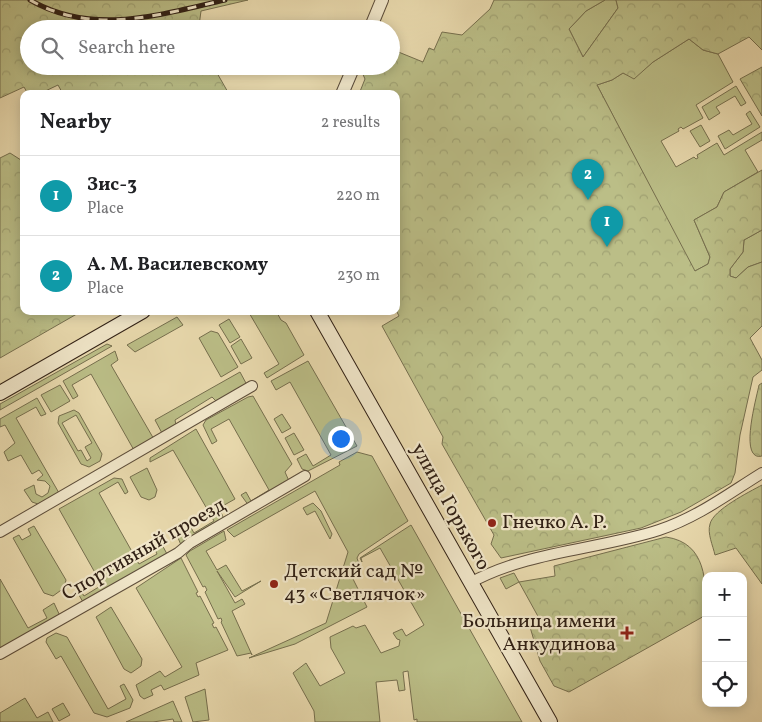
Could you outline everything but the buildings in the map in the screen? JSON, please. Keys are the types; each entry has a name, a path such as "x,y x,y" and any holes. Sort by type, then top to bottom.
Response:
{"main road":[{"path":"0,393 136,315"},
{"name":"улица Горького","path":"319,315 550,722"}],"street":[{"path":"374,20 382,0"},
{"path":"344,90 350,75"},
{"path":"0,532 252,386"},
{"path":"470,583 498,569 661,529 694,517 762,473"},
{"name":"Спортивный проезд","path":"0,654 178,552 190,543 305,476"}],"green space":[{"path":"0,0 248,0 201,11 200,20 20,20 20,75 218,75 227,90 61,90 58,85 47,90 26,90 24,87 0,98"},
{"path":"494,0 605,0 586,11 569,29 583,57 618,8 616,0 762,0 762,50 749,37 718,54 703,50 689,39 653,62 634,79 623,73 612,80 597,85 695,271 708,264 710,257 694,220 717,207 724,192 762,170 762,230 744,240 743,252 730,269 730,276 736,278 748,267 762,262 762,326 750,338 762,360 762,370 753,377 740,435 735,473 731,483 681,512 641,528 501,558 491,544 494,535 442,444 443,437 382,326 400,315 400,90 361,90 365,79 363,75 400,75 400,53 423,62 429,48 434,50 442,32 462,35 490,9"},
{"path":"605,0 616,0 618,8 583,57 569,29 586,11"},
{"path":"689,39 703,50 718,54 733,82 696,105 703,118 683,129 681,127 678,129 679,131 661,141 676,167 694,157 698,158 697,155 717,143 724,155 762,132 762,140 745,150 758,172 724,192 717,207 694,220 710,257 708,264 695,271 680,260 659,204 597,85 612,80 623,73 634,78 653,62"},
{"path":"762,67 762,116 740,79"},
{"path":"736,86 746,103 741,106 735,96 716,107 720,113 709,120 702,107"},
{"path":"750,111 760,127 725,149 718,136 729,130 733,135 752,124 746,114"},
{"path":"701,125 710,141 700,147 690,131"},
{"path":"10,153 20,159 20,315 75,315 0,358 0,158"},
{"path":"762,230 762,262 748,267 736,278 730,276 730,269 743,252 744,240"},
{"path":"250,315 278,315 286,323 304,355 267,378 264,373 279,364"},
{"path":"177,317 183,325 135,352 127,345"},
{"path":"229,319 240,337 230,343 219,325"},
{"path":"211,331 218,333 238,367 221,377 199,338"},
{"path":"241,339 252,358 241,364 231,346"},
{"path":"107,344 112,346 0,410 0,404"},
{"path":"115,351 118,360 111,365 155,441 135,452 91,374 72,385 78,396 73,399 63,381"},
{"path":"308,361 357,446 308,471 302,469 297,459 306,454 313,466 331,455 290,382 276,390 271,381"},
{"path":"240,372 247,385 217,402 212,397 175,420 176,425 164,431 163,435 155,420"},
{"path":"762,383 762,456 755,455 751,449 750,439 755,402 759,385"},
{"path":"60,385 70,401 51,412 41,395"},
{"path":"253,396 292,464 285,472 289,481 249,506 241,495 246,492 251,501 269,490 229,419 211,429 217,441 212,444 203,425 206,420"},
{"path":"37,398 46,414 41,416 36,407 16,418 59,493 38,504 32,502 24,490 34,485 36,494 42,497 48,493 50,486 45,481 37,480 43,475 39,470 32,474 21,455 8,461 4,452 15,443 5,425 0,427 0,419"},
{"path":"74,410 79,413 102,454 100,461 89,467 81,464 58,423 59,416","holes":["76,415 92,443 85,447 91,458 87,461 81,450 78,451 62,423"]},
{"path":"282,414 291,428 282,433 274,419"},
{"path":"196,429 235,499 219,508 224,519 181,545 176,533 190,526 194,533 214,521 173,450 150,462 150,458"},
{"path":"294,433 304,450 294,455 285,438"},
{"path":"357,452 372,456 408,521 359,554 357,558 359,564 348,569 367,607 295,644 249,658 326,623 348,552 315,491 234,537 227,530 340,465 339,462"},
{"path":"147,468 157,490 155,497 149,500 141,497 130,477"},
{"path":"114,478 122,479 128,492 125,494 118,482 99,493 139,564 157,554 153,545 160,541 167,554 83,602 76,590 79,588 84,596 102,585 59,509"},
{"path":"762,485 762,584 736,548 715,555 709,531 713,519 724,507"},
{"path":"313,503 321,511 332,534 330,539 315,511 307,515 303,508"},
{"path":"411,525 522,722 417,722 417,719 414,720 408,671 403,672 405,690 399,691 397,680 376,682 380,722 315,722 314,711 293,673 306,663 320,686 345,673 331,648 330,637 353,626 356,628 365,625 381,653 399,646 400,640 393,633 402,629 406,636 424,625 380,548 361,558 362,562 360,558"},
{"path":"34,526 66,580 64,588 53,596 44,593 13,538 19,535 22,540 31,535 28,529"},
{"path":"224,531 226,540 206,551 217,570 226,565 242,591 261,581 235,597 217,571 235,603 242,599 245,604 232,611 252,655 251,653 237,656 221,622 221,618 218,619 205,592 207,590 205,586 203,587 186,555"},
{"path":"666,537 679,541 690,547 697,556 701,566 703,572 702,617 569,692 554,686 540,661 530,627 540,620 519,582 555,576 554,566"},
{"path":"181,558 198,592 196,593 198,597 200,596 214,623 212,624 214,628 216,627 228,650 196,663 199,675 164,690 161,685 151,690 153,695 144,699 140,696 136,685 160,671 165,677 182,667 136,588"},
{"path":"514,573 519,582 506,589 500,578"},
{"path":"0,579 28,628 47,618 43,610 54,603 60,616 0,651"},
{"path":"111,607 142,659 141,666 131,673 124,669 96,617"},
{"path":"56,633 67,637 108,709 126,699 120,686 124,684 133,700 130,708 107,717 94,713 61,656 56,659 46,642 47,638"},
{"path":"205,689 209,720 193,722 185,697"},
{"path":"25,698 37,718 48,712 53,722 0,722 0,713"},
{"path":"173,701 182,722 174,722 173,719 153,722 126,722"},
{"path":"63,703 70,715 59,721 52,709"}],"railway":[{"path":"30,0 54,11 102,20 150,16 225,0"}],"place":[{"name":"А. М. Василевскому","path":"588,200"},
{"name":"Зис-3","path":"607,247"},
{"name":"Гнечко А. Р.","path":"492,523"},
{"name":"Детский сад № 43 «Светлячок»","path":"274,584"},
{"name":"Больница имени Анкудинова","path":"627,633"}]}
